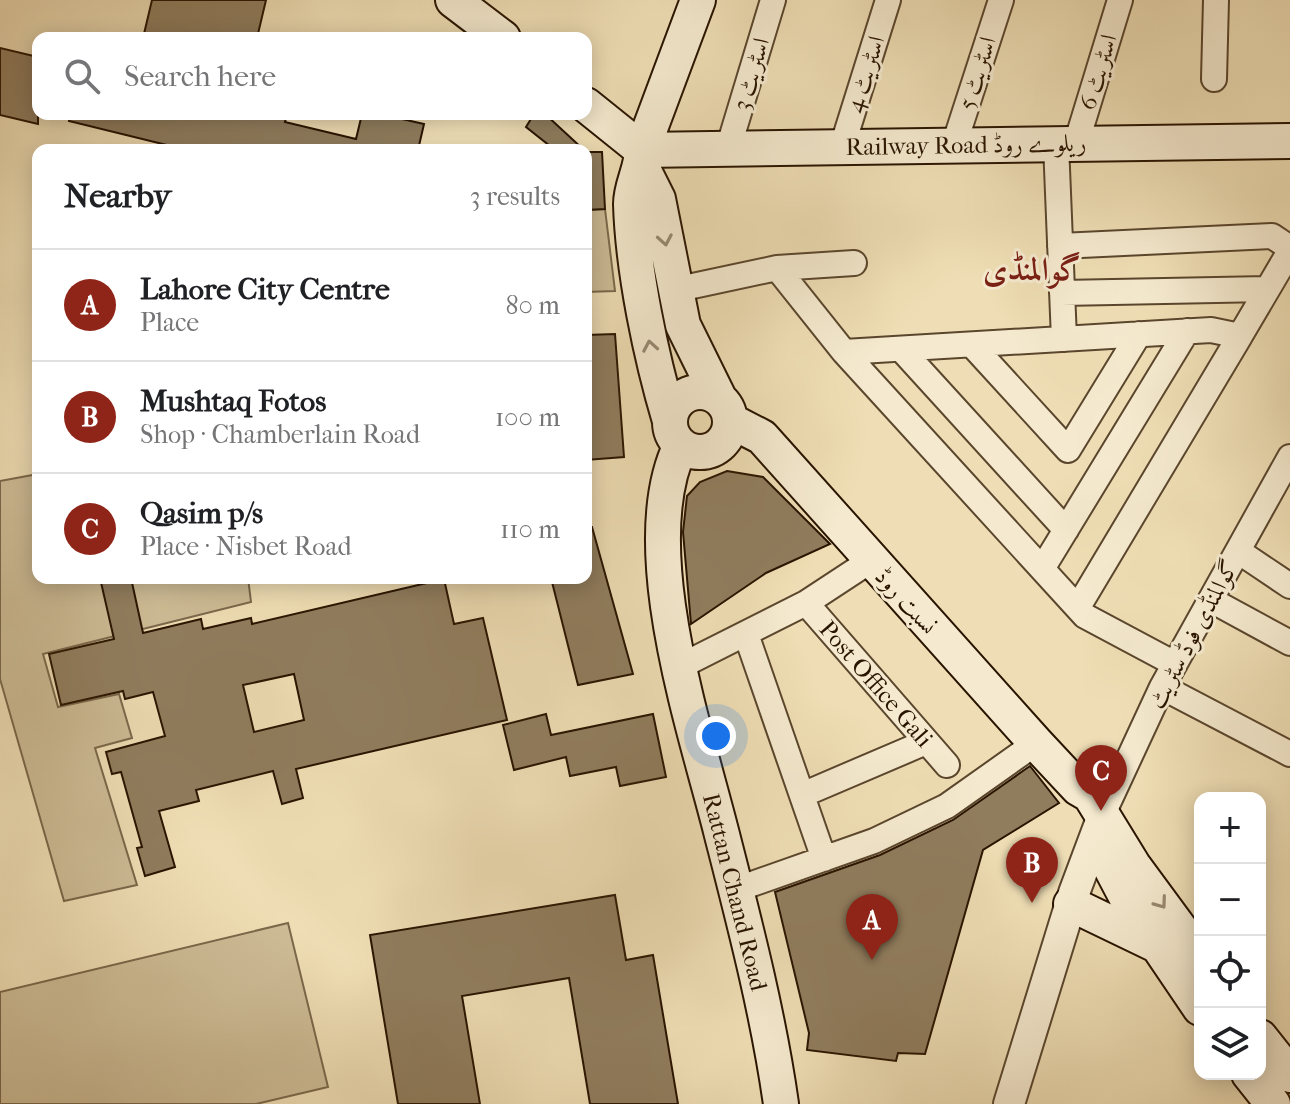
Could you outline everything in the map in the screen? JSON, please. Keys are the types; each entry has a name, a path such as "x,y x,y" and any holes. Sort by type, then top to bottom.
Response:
{"main road":[{"path":"592,111 642,159 658,199 674,290 692,350 725,409 727,437 714,449 697,452 676,433 653,363 631,202 642,159 698,0"},
{"name":"Railway Road ریلوے روڈ","path":"642,159 728,149 1290,141"},
{"path":"676,433 672,412 683,397 701,392 725,409"},
{"name":"نسبت روڈ","path":"725,409 762,437 1036,743 1078,788 1090,795 1099,826"},
{"name":"Rattan Chand Road","path":"676,433 664,523 677,668 761,993 781,1104"},
{"path":"1099,826 1131,906 1194,999"},
{"path":"1099,826 1133,865 1194,948"},
{"path":"1071,904 1158,946"},
{"path":"1273,1057 1273,1104"}],"street":[{"name":"اسٹریٹ 3","path":"728,149 773,0"},
{"name":"اسٹریٹ 4","path":"842,147 888,0"},
{"name":"اسٹریٹ 5","path":"954,145 1001,0"},
{"name":"اسٹریٹ 6","path":"1064,339 1060,246 1066,144 1120,0"},
{"path":"1214,79 1216,0"},
{"path":"1060,246 1272,236 1290,249 1078,607"},
{"path":"674,290 777,268 854,263"},
{"path":"777,268 844,352 1085,616 1175,664"},
{"path":"1062,293 1267,289"},
{"path":"844,352 1211,330 1240,336"},
{"path":"1042,569 1187,331"},
{"path":"972,345 1068,450 1139,334"},
{"path":"901,349 1066,530"},
{"name":"گوالمنڈی فوڈ سٹریٹ","path":"1099,826 1162,687 1290,457"},
{"path":"1238,551 1290,586"},
{"path":"677,668 806,603 870,561"},
{"path":"1211,600 1290,643"},
{"name":"Post Office Gali","path":"806,603 947,765"},
{"path":"746,634 824,859"},
{"path":"1162,687 1290,754"},
{"path":"802,795 926,742"},
{"path":"735,890 874,841 947,806 1036,743"},
{"path":"1009,1104 1071,904 1099,826"}],"shaded area":[{"path":"605,209 615,291 592,292 592,210"},
{"path":"32,475 32,584 249,584 251,602 43,654 58,707 119,694 132,738 95,748 137,885 64,901 0,679 0,481"},
{"path":"288,923 328,1087 256,1104 0,1104 0,992"}],"building":[{"path":"152,0 266,0 258,32 144,32"},
{"path":"0,48 32,56 32,120 38,120 38,124 0,115"},
{"path":"286,120 356,139 361,120 406,120 424,124 419,144 163,144 69,121"},
{"path":"530,120 552,120 578,144 547,144 526,127"},
{"path":"592,152 602,152 605,209 592,210"},
{"path":"615,334 624,457 592,460 592,335"},
{"path":"727,471 763,477 830,544 766,573 691,624 683,532 687,496 700,482"},
{"path":"592,527 633,674 578,685 553,584 592,584"},
{"path":"101,584 132,584 143,633 201,619 203,629 251,618 252,624 423,584 445,584 454,624 483,618 507,720 296,769 303,798 282,804 273,771 196,790 199,801 159,811 175,867 145,876 137,848 142,847 121,772 112,774 106,752 165,736 153,692 125,699 123,691 61,705 49,654 114,639","holes":["294,674 304,720 254,732 243,685"]},
{"path":"546,714 551,735 653,714 666,777 620,786 616,767 570,776 566,757 514,770 503,725"},
{"path":"1030,766 1059,803 983,850 925,1054 898,1053 896,1061 807,1050 809,1033 775,892 880,855 953,820"},
{"path":"615,895 626,960 653,955 678,1104 590,1104 569,978 462,996 480,1104 398,1104 370,935"}],"place":[{"name":"Qasim p/s","path":"1101,811"},
{"name":"Mushtaq Fotos","path":"1032,903"},
{"name":"Lahore City Centre","path":"872,960"}],"district":[{"name":"گوالمنڈی","path":"1032,269"}]}
